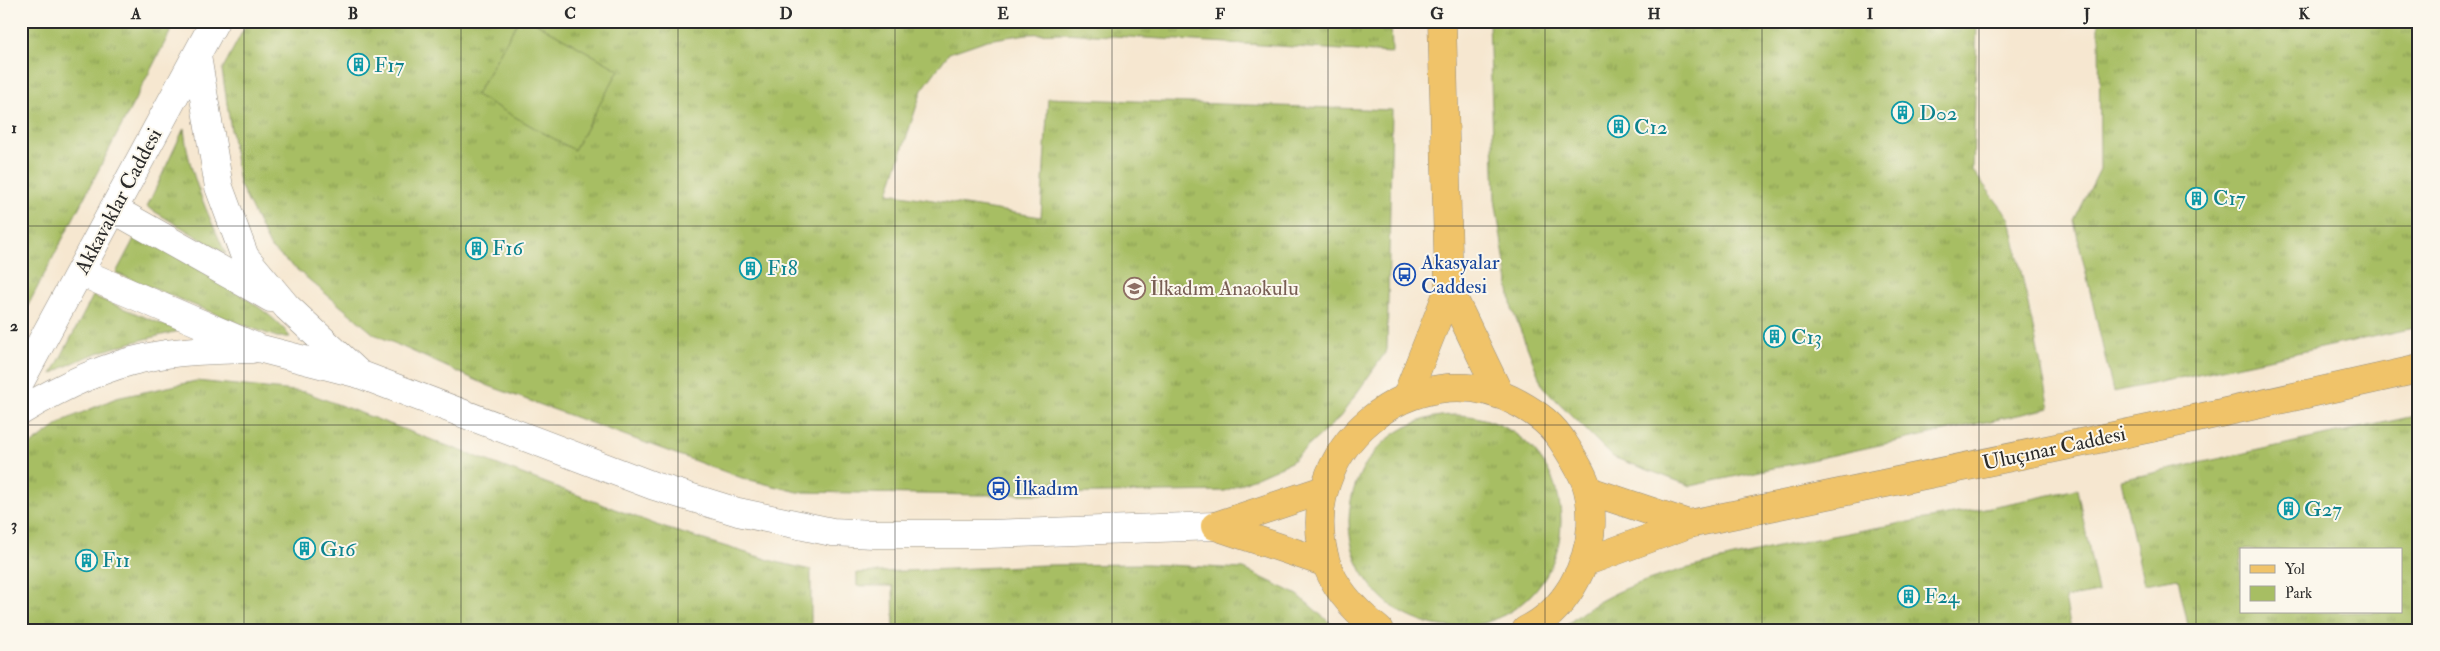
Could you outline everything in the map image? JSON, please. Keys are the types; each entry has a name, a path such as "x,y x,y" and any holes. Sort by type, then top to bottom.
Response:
{"main road":[{"path":"1407,396 1449,289 1442,21"},
{"path":"1449,289 1498,393"},
{"name":"Uluçınar Caddesi","path":"1585,562 1688,524 2135,431 2419,369"},
{"path":"1379,630 1356,611 1326,563 1320,528 1323,490 1332,470 1350,440 1371,417 1407,396 1455,386 1498,393 1540,415 1557,432 1582,471 1590,491 1591,530 1585,562 1572,590 1536,625 1526,630"},
{"path":"1215,526 1323,490"},
{"path":"1590,491 1688,524"},
{"path":"1215,526 1326,563"}],"street":[{"name":"Akkavaklar Caddesi","path":"21,380 215,21"},
{"path":"197,56 220,187 245,257 287,307 359,374"},
{"path":"113,209 287,307"},
{"path":"80,272 258,348 359,374 654,486 738,512 832,532 989,534 1215,526"},
{"path":"21,411 52,392 101,371 144,358 186,352 258,348"}],"green space":[{"path":"21,21 176,21 21,319"},
{"path":"248,21 1391,21 1392,53 1063,33 1027,34 987,40 949,53 922,90 888,193 1041,217 1048,98 1392,110 1387,350 1340,417 1291,462 1225,491 980,495 798,492 742,478 489,386 374,334 271,248 239,183 222,70"},
{"path":"518,21 533,21 619,70 574,150 476,95"},
{"path":"1489,21 1977,21 1973,171 2010,219 2050,408 1691,486 1613,457 1543,387 1512,309 1495,199"},
{"path":"2099,21 2419,21 2419,327 2113,392 2074,221 2100,169"},
{"path":"184,128 194,177 226,254 147,207"},
{"path":"136,235 241,295 262,309 290,337 277,337 235,322 116,273"},
{"path":"93,296 179,331 98,353 52,374"},
{"path":"196,381 305,392 665,528 776,562 811,570 811,630 21,630 21,454 25,449 65,420 116,398"},
{"path":"1455,415 1476,417 1496,423 1514,433 1530,446 1543,462 1553,480 1559,500 1561,521 1559,542 1553,562 1543,580 1530,596 1514,609 1496,619 1476,625 1455,627 1434,625 1414,619 1396,609 1380,596 1367,580 1357,562 1351,542 1349,521 1351,500 1357,480 1367,462 1380,446 1396,433 1414,423 1434,417"},
{"path":"2419,415 2419,630 2189,630 2178,578 2144,584 2121,480"},
{"path":"2077,489 2098,592 2065,598 2071,630 1562,630 1599,601 1644,581 1692,567 1780,546 1993,507"},
{"path":"1147,564 1244,569 1298,595 1338,630 894,630 893,586 857,586 857,573 1045,565"}],"place":[{"name":"F17","path":"358,65"},
{"name":"D02","path":"1903,113"},
{"name":"C12","path":"1618,127"},
{"name":"C17","path":"2197,198"},
{"name":"F16","path":"476,248"},
{"name":"F18","path":"751,268"},
{"name":"Akasyalar Caddesi","path":"1405,274"},
{"name":"İlkadım Anaokulu","path":"1134,288"},
{"name":"C13","path":"1775,337"},
{"name":"İlkadım","path":"998,488"},
{"name":"G27","path":"2288,509"},
{"name":"G16","path":"304,549"},
{"name":"F11","path":"86,560"},
{"name":"F24","path":"1908,596"}]}
